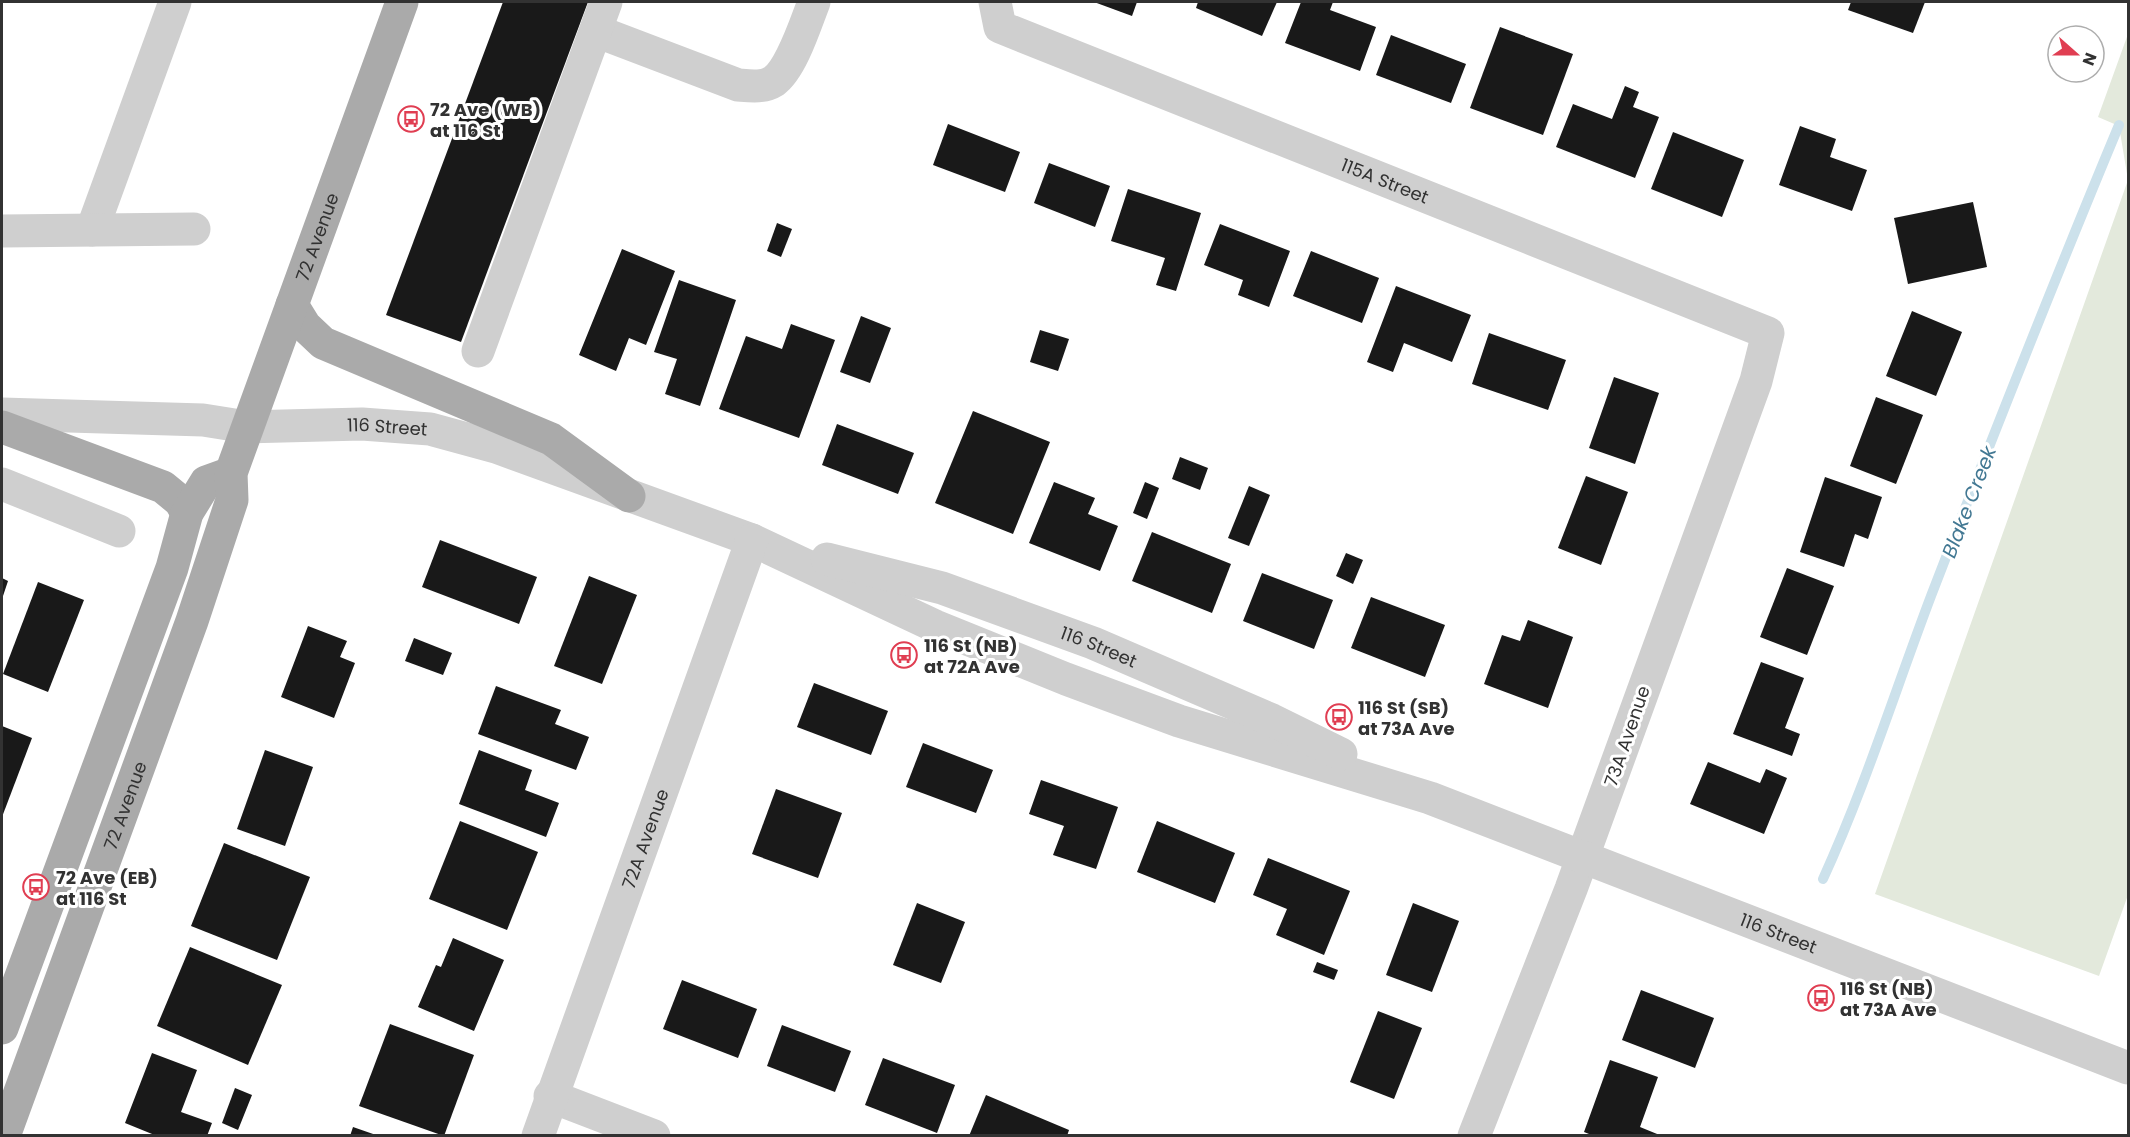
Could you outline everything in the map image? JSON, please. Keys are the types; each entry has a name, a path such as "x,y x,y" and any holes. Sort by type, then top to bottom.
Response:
{"main road":[{"name":"72 Avenue","path":"4,1136 192,621 232,500 231,472 402,2"},
{"path":"292,305 305,326 323,343 551,439 629,496"},
{"path":"2,427 163,487 180,501 187,513"},
{"path":"2,1028 172,568 187,513 206,482 231,472"}],"street":[{"path":"92,230 175,2"},
{"path":"478,351 601,16 738,85 758,87 775,80 789,62 814,2"},
{"name":"115A Street","path":"998,14 1768,333"},
{"path":"2,231 194,229"},
{"name":"73A Avenue","path":"1474,1136 1584,855 1756,381 1768,333"},
{"name":"116 Street","path":"2,414 203,420 247,427 362,424 430,429 496,447 752,540 935,626 1066,680 1179,721 1430,798 1584,855 2128,1068"},
{"path":"2,484 119,531"},
{"name":"116 Street","path":"752,540 942,588 1093,643 1272,720 1430,798"},
{"name":"72A Avenue","path":"538,1136 550,1096 752,540"},
{"path":"550,1096 654,1136"}],"shaded area":[{"path":"2128,34 2128,180 2119,126 2098,117"},
{"path":"2128,180 2128,895 2099,976 1875,894"}],"building":[{"path":"503,2 588,2 461,342 386,315"},
{"path":"1094,2 1137,2 1132,16"},
{"path":"1198,2 1277,2 1262,36 1196,8"},
{"path":"1301,2 1333,2 1330,10 1376,27 1360,71 1285,43"},
{"path":"1851,2 1925,2 1913,33 1848,10"},
{"path":"1500,27 1573,54 1543,135 1470,108"},
{"path":"1391,35 1466,64 1451,103 1376,75"},
{"path":"1625,86 1639,92 1633,107 1659,117 1635,178 1556,147 1573,104 1612,119"},
{"path":"948,124 1020,152 1005,192 933,165"},
{"path":"1800,126 1836,139 1830,157 1867,170 1852,211 1779,185"},
{"path":"1673,132 1744,160 1722,217 1651,189"},
{"path":"1049,163 1110,186 1095,227 1034,203"},
{"path":"1128,189 1201,213 1176,291 1156,285 1165,258 1111,241"},
{"path":"1973,202 1987,267 1908,284 1894,218"},
{"path":"777,223 792,229 781,257 767,251"},
{"path":"1220,224 1290,251 1269,307 1238,295 1243,280 1204,265"},
{"path":"622,249 675,271 646,345 629,338 616,371 579,355"},
{"path":"1311,251 1379,278 1362,323 1293,296"},
{"path":"679,280 736,300 700,406 665,394 677,359 654,352"},
{"path":"1396,286 1471,315 1452,362 1404,343 1393,372 1367,362"},
{"path":"1912,311 1962,332 1936,396 1886,376"},
{"path":"861,316 891,328 870,383 840,372"},
{"path":"791,324 835,340 799,438 719,409 746,336 782,349"},
{"path":"1040,330 1069,339 1058,371 1030,362"},
{"path":"1489,333 1566,360 1548,410 1472,384"},
{"path":"1614,377 1659,393 1635,464 1589,448"},
{"path":"1876,397 1923,415 1896,484 1850,466"},
{"path":"973,411 1050,442 1013,534 935,503"},
{"path":"837,424 914,453 898,494 822,465"},
{"path":"1180,457 1208,468 1200,490 1172,479"},
{"path":"1586,476 1628,492 1601,565 1558,548"},
{"path":"1825,477 1882,497 1868,539 1855,534 1844,567 1800,552"},
{"path":"1054,482 1095,498 1088,514 1118,526 1100,571 1029,543"},
{"path":"1145,482 1159,488 1147,519 1133,513"},
{"path":"1249,486 1270,495 1249,546 1228,538"},
{"path":"1152,532 1231,564 1212,613 1132,581"},
{"path":"440,540 537,577 519,624 422,587"},
{"path":"1346,553 1363,560 1353,584 1336,576"},
{"path":"1787,568 1834,586 1807,655 1760,637"},
{"path":"1262,573 1333,600 1314,649 1243,621"},
{"path":"589,576 637,595 602,684 554,666"},
{"path":"2,578 8,581 2,599"},
{"path":"38,582 84,600 48,692 3,674"},
{"path":"1371,597 1445,625 1425,677 1351,648"},
{"path":"1528,620 1573,637 1548,708 1484,684 1502,635 1520,641"},
{"path":"308,626 347,641 340,657 355,663 334,718 281,697"},
{"path":"414,638 452,653 443,675 405,661"},
{"path":"1761,662 1804,678 1785,728 1800,734 1792,756 1733,734"},
{"path":"814,683 888,711 871,755 797,727"},
{"path":"496,686 561,710 555,724 589,737 576,770 478,734"},
{"path":"2,726 32,738 2,817"},
{"path":"923,743 993,770 976,813 906,787"},
{"path":"265,750 313,767 285,846 237,829"},
{"path":"479,750 532,770 525,790 559,803 546,837 459,804"},
{"path":"1708,762 1760,783 1766,769 1787,778 1764,834 1690,804"},
{"path":"1041,780 1118,807 1096,869 1053,855 1064,826 1029,814"},
{"path":"776,789 842,813 818,878 752,854"},
{"path":"460,821 538,852 507,930 429,899"},
{"path":"1157,821 1235,853 1215,903 1137,872"},
{"path":"224,843 310,877 277,960 191,926"},
{"path":"1268,858 1350,891 1324,955 1276,935 1287,909 1253,895"},
{"path":"917,903 965,922 941,983 893,965"},
{"path":"1413,903 1459,921 1432,992 1386,975"},
{"path":"453,938 504,960 474,1031 418,1007 436,965 441,967"},
{"path":"190,947 282,985 248,1065 157,1026"},
{"path":"1317,962 1338,970 1334,980 1313,972"},
{"path":"682,980 757,1009 738,1058 663,1029"},
{"path":"1641,990 1714,1018 1695,1068 1622,1040"},
{"path":"1378,1011 1422,1028 1394,1099 1350,1082"},
{"path":"390,1024 474,1055 444,1136 359,1106"},
{"path":"782,1025 851,1051 835,1092 767,1066"},
{"path":"152,1053 197,1070 181,1112 212,1123 207,1136 157,1136 125,1123"},
{"path":"883,1058 955,1085 937,1133 865,1105"},
{"path":"1610,1060 1658,1077 1640,1127 1662,1136 1594,1136 1584,1132"},
{"path":"235,1088 252,1095 238,1130 222,1123"},
{"path":"986,1095 1069,1130 1067,1136 969,1136"},
{"path":"353,1127 376,1135 376,1136 350,1136"}],"waterway":[{"name":"Blake Creek","path":"1823,879 1866,774 1977,478 2119,125"}],"place":[{"name":"72 Ave (WB) at 116 St","path":"411,119"},
{"name":"116 St (NB) at 72A Ave","path":"904,655"},
{"name":"116 St (SB) at 73A Ave","path":"1339,717"},
{"name":"72 Ave (EB) at 116 St","path":"36,887"},
{"name":"116 St (NB) at 73A Ave","path":"1821,998"}]}
